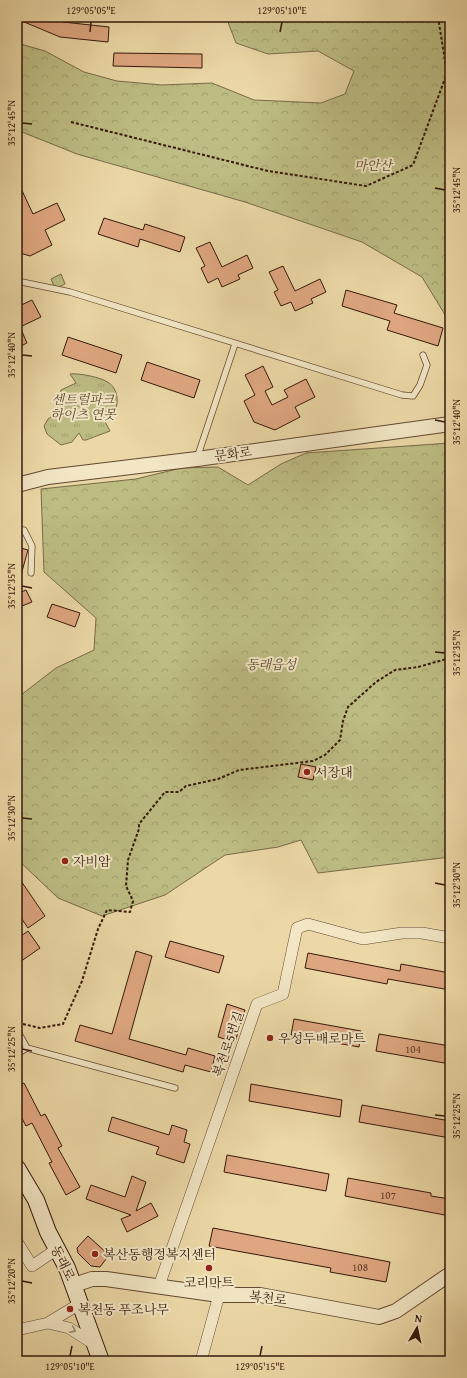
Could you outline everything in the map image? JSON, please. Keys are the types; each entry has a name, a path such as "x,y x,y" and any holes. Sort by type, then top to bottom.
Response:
{"main road":[{"name":"동래로","path":"17,1168 36,1200 48,1232 74,1285 101,1361"}],"street":[{"name":"문화로","path":"17,485 48,477 197,459 450,424"},
{"name":"복천로5번길","path":"159,1286 257,1004 283,994 297,928 308,924 363,939 402,933 422,933 450,938"},
{"path":"17,1242 32,1266 57,1249"},
{"name":"복천로","path":"74,1285 92,1279 106,1279 219,1295 260,1295 379,1317 396,1311 450,1274"},
{"path":"201,1361 219,1295"},
{"path":"17,1330 48,1323 81,1304"},
{"path":"48,1323 69,1328 94,1344"}],"lane":[{"path":"17,281 70,292 402,395 412,396 426,371 427,364 423,355"},
{"path":"197,459 235,344"},
{"path":"17,531 24,530 32,546 31,573"},
{"path":"17,1030 27,1048 175,1088"},
{"path":"17,1054 27,1048"}],"path":[{"path":"438,17 449,73 450,133"},
{"path":"71,122 268,171 366,186 413,165 449,73"},
{"path":"17,1023 40,1028 63,1024 82,981 98,929 107,910 130,912 133,901 126,886 128,860 139,829 139,824 165,792 179,792 186,786 218,779 239,770 314,761 325,755 340,740 342,720 348,707 376,682 395,670 418,667 450,658"}],"green space":[{"name":"마안산","path":"226,17 450,17 450,357 447,318 422,277 362,242 245,202 77,154 17,130 17,43 45,51 84,72 117,81 162,85 212,83 254,100 321,103 345,94 354,71 318,51 268,54 236,43"},
{"path":"61,274 65,284 55,289 51,279"},
{"name":"센트럴파크 하이츠 연못","path":"70,374 90,376 109,383 115,391 117,402 112,417 108,421 104,420 110,431 86,440 83,440 79,433 72,442 61,445 47,434 44,426 48,419 57,413 61,390 76,383"},
{"name":"동래읍성","path":"450,443 450,857 318,873 301,840 278,847 225,855 165,895 102,916 58,898 17,859 17,700 21,695 56,668 94,650 96,618 44,572 41,489 136,479 181,468 218,467 248,485 281,464 306,453"}],"building":[{"path":"17,17 52,17 63,22 109,27 108,42 60,37 17,19"},
{"path":"114,53 202,54 202,68 113,66"},
{"path":"17,180 33,214 57,203 65,220 45,230 52,245 30,256 17,252"},
{"path":"104,218 143,230 145,224 185,237 180,252 140,239 138,247 98,234"},
{"path":"210,242 222,267 247,255 253,268 238,275 240,279 222,287 218,278 208,283 201,268 205,266 196,248"},
{"path":"283,266 295,291 320,279 326,292 311,299 313,303 295,311 291,302 281,306 274,292 278,290 269,272"},
{"path":"346,290 397,305 394,313 443,328 438,346 387,330 390,321 342,306"},
{"path":"32,300 41,317 20,327 27,343 17,348 17,307"},
{"path":"68,337 122,355 116,373 62,355"},
{"path":"147,362 200,380 194,398 141,380"},
{"path":"263,366 273,387 265,391 272,405 288,397 284,390 306,379 315,397 295,407 300,417 275,430 254,422 244,401 255,395 245,375"},
{"path":"17,547 28,550 19,582 17,581"},
{"path":"26,590 32,602 17,608 17,594"},
{"path":"52,604 80,613 75,627 47,617"},
{"name":"서장대","path":"301,764 316,767 313,780 298,777"},
{"path":"17,875 45,916 28,928 17,912"},
{"path":"28,931 40,948 17,964 17,939"},
{"path":"170,941 224,956 219,973 165,957"},
{"path":"136,951 152,956 129,1039 186,1055 188,1048 215,1056 211,1072 185,1065 183,1072 75,1041 80,1025 112,1034"},
{"path":"308,953 400,971 401,964 450,973 450,990 388,979 387,984 305,968"},
{"path":"227,1004 245,1010 235,1042 218,1037"},
{"path":"294,1019 361,1031 359,1047 291,1035"},
{"path":"379,1034 450,1046 450,1064 376,1051"},
{"path":"24,1083 41,1116 45,1114 62,1146 58,1148 80,1187 66,1195 49,1163 52,1162 32,1123 26,1126 17,1109 17,1086"},
{"path":"251,1084 342,1100 340,1117 249,1101"},
{"path":"362,1105 450,1121 450,1138 359,1122"},
{"path":"112,1117 169,1135 172,1125 187,1130 184,1142 190,1144 184,1163 156,1154 159,1147 108,1131"},
{"path":"227,1155 329,1174 326,1191 224,1172"},
{"path":"132,1176 146,1182 136,1211 151,1203 158,1216 127,1232 121,1219 131,1215 86,1199 91,1185 125,1197"},
{"path":"348,1178 431,1193 431,1196 450,1199 450,1216 345,1196"},
{"path":"213,1228 390,1262 386,1282 330,1272 331,1268 209,1246"},
{"path":"88,1236 109,1255 100,1267 91,1266 78,1253 77,1248"}],"place":[{"name":"서장대","path":"307,772"},
{"name":"자비암","path":"65,861"},
{"name":"우성두배로마트","path":"270,1038"},
{"name":"복산동행정복지센터","path":"95,1254"},
{"name":"코리마트","path":"209,1268"},
{"name":"복천동 푸조나무","path":"70,1309"}]}
